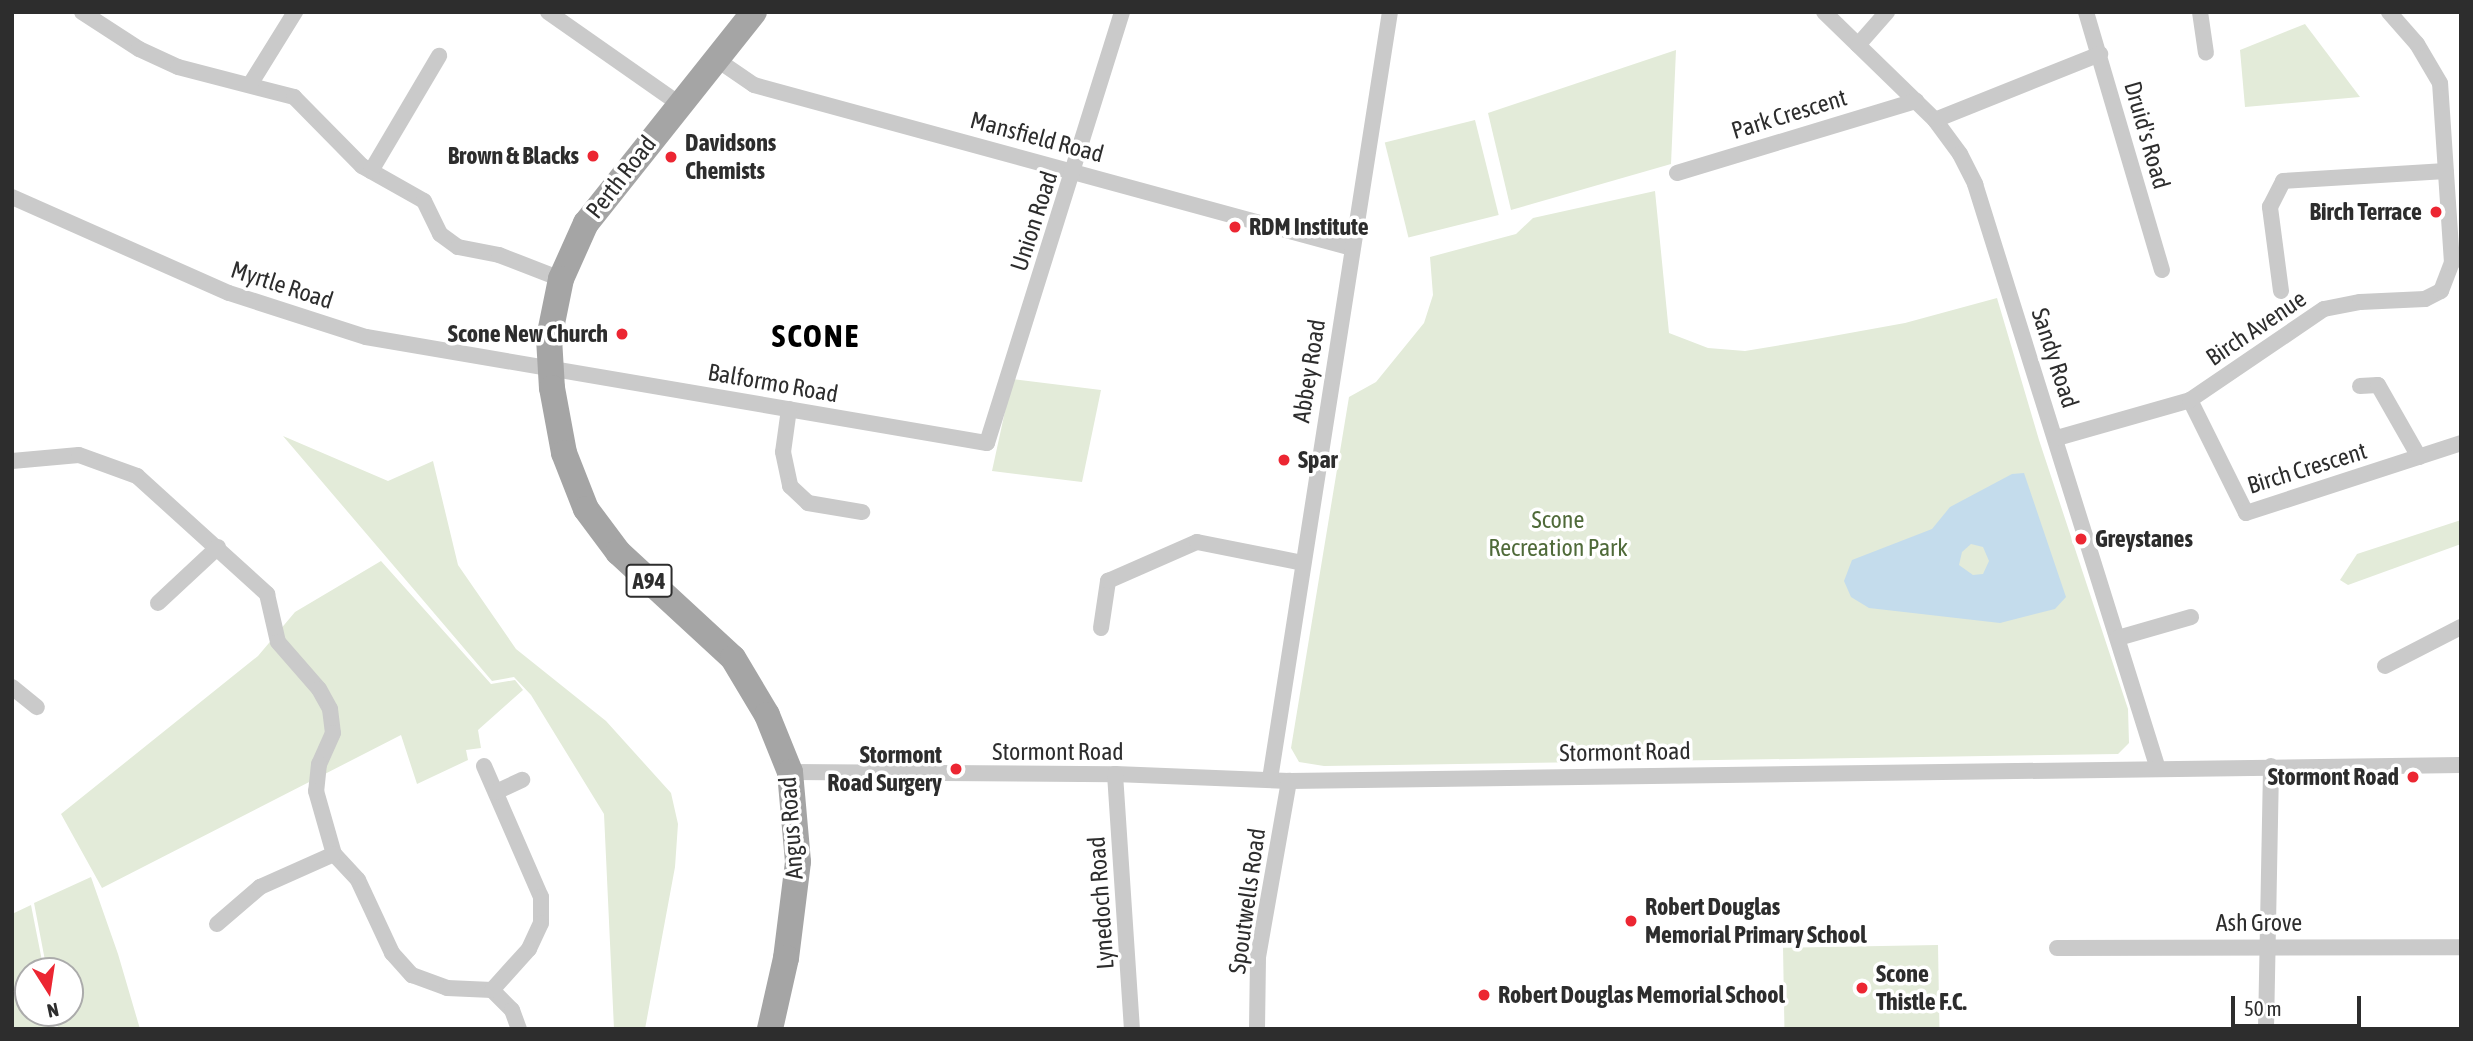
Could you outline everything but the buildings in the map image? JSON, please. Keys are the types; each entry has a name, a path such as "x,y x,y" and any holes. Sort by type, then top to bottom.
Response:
{"main road":[{"name":"Perth Road","path":"551,369 550,338 561,279 586,223 678,103 754,12"},
{"name":"Angus Road","path":"551,369 564,453 586,509 618,552 733,658 767,715 790,772 798,862 786,958 770,1029"}],"street":[{"path":"82,12 139,49 178,67 251,83 294,97 317,116 343,149 371,171 424,201 440,234 458,247 499,255 561,279"},
{"path":"251,83 295,12"},
{"path":"548,12 678,103"},
{"name":"Union Road","path":"987,443 1122,12"},
{"name":"Abbey Road","path":"1270,779 1390,12"},
{"name":"Sandy Road","path":"1824,12 1935,120 1960,154 1975,184 2057,438 2157,766"},
{"path":"1858,45 1887,12"},
{"name":"Druid's Road","path":"2086,12 2162,270"},
{"path":"2200,12 2206,53"},
{"name":"Birch Avenue","path":"2057,438 2190,400 2324,309 2360,302 2425,299 2441,291 2452,263 2440,83 2417,44 2389,12"},
{"path":"1935,120 2100,54"},
{"path":"371,171 439,56"},
{"name":"Mansfield Road","path":"716,59 754,85 1074,170 1352,248"},
{"name":"Park Crescent","path":"1677,173 1916,101"},
{"path":"2281,292 2270,207 2283,181 2446,171"},
{"name":"Myrtle Road","path":"12,197 229,293 366,337 551,369"},
{"name":"Balformo Road","path":"551,369 987,443"},
{"path":"2360,386 2378,384 2419,457"},
{"name":"Birch Crescent","path":"2190,400 2246,513 2461,443"},
{"path":"789,409 783,452 790,486 807,503 862,512"},
{"path":"12,461 79,455 137,476 267,594 278,642 319,688 330,709 333,733 319,764 316,791 334,854 358,880 392,953 412,975 447,988 492,990 512,1010 519,1029"},
{"path":"1101,628 1108,580 1197,542 1303,563"},
{"path":"158,603 218,547"},
{"path":"2118,638 2191,617"},
{"path":"2385,666 2461,627"},
{"path":"12,687 37,707"},
{"name":"Stormont Road","path":"790,772 1115,774 1289,781 2157,766 2461,765"},
{"path":"484,766 541,897 541,923 529,950 492,990"},
{"path":"2266,1029 2265,946 2271,766"},
{"name":"Lynedoch Road","path":"1115,774 1132,1029"},
{"path":"496,792 522,780"},
{"name":"Spoutwells Road","path":"1257,1029 1258,957 1289,781"},
{"path":"217,924 260,887 334,854"},
{"name":"Ash Grove","path":"2057,948 2461,947"}],"green space":[{"path":"2305,24 2360,97 2245,107 2240,50"},
{"path":"1676,50 1671,164 1511,210 1488,113"},
{"path":"1475,120 1499,215 1408,238 1385,142"},
{"name":"Scone Recreation Park","path":"1655,191 1669,333 1708,348 1745,351 1811,340 1905,323 1997,298 2039,440 2128,709 2129,743 2118,754 1324,766 1299,762 1291,748 1349,397 1376,382 1424,323 1433,295 1430,257 1516,234 1533,218"},
{"path":"1012,379 1101,390 1082,482 992,471"},
{"path":"283,436 388,481 433,461 458,565 516,649 606,721 671,793 678,824 675,867 645,1029 614,1029 604,814 531,695 514,677 492,681"},
{"path":"2461,520 2461,544 2348,585 2340,580 2357,554"},
{"path":"381,561 491,684 515,680 523,690 478,730 481,748 466,750 468,760 417,784 401,735 102,888 61,814 258,656 295,612"},
{"path":"91,877 140,1029 58,1029 84,1027 84,957 44,957 34,903"},
{"path":"31,905 41,957 14,957 14,1027 55,1029 12,1029 12,914"},
{"name":"Scone Thistle F.C.","path":"1938,945 1939,1029 1784,1029 1783,948"}],"water":[{"path":"2024,473 2066,597 2055,609 2000,623 1869,608 1851,597 1844,581 1852,560 1932,529 1950,507 2012,474","holes":["1971,544 1983,547 1989,561 1983,574 1973,575 1959,565 1962,552"]}],"place":[{"name":"Brown & Blacks","path":"593,156"},
{"name":"Davidsons Chemists","path":"671,157"},
{"name":"Birch Terrace","path":"2436,212"},
{"name":"RDM Institute","path":"1235,227"},
{"name":"Scone New Church","path":"622,334"},
{"name":"Spar","path":"1284,460"},
{"name":"Greystanes","path":"2081,539"},
{"name":"Stormont Road Surgery","path":"956,769"},
{"name":"Stormont Road","path":"2413,777"},
{"name":"Robert Douglas Memorial Primary School","path":"1631,921"},
{"name":"Scone Thistle F.C.","path":"1862,988"},
{"name":"Robert Douglas Memorial School","path":"1484,995"}],"district":[{"name":"SCONE","path":"816,336"}]}
